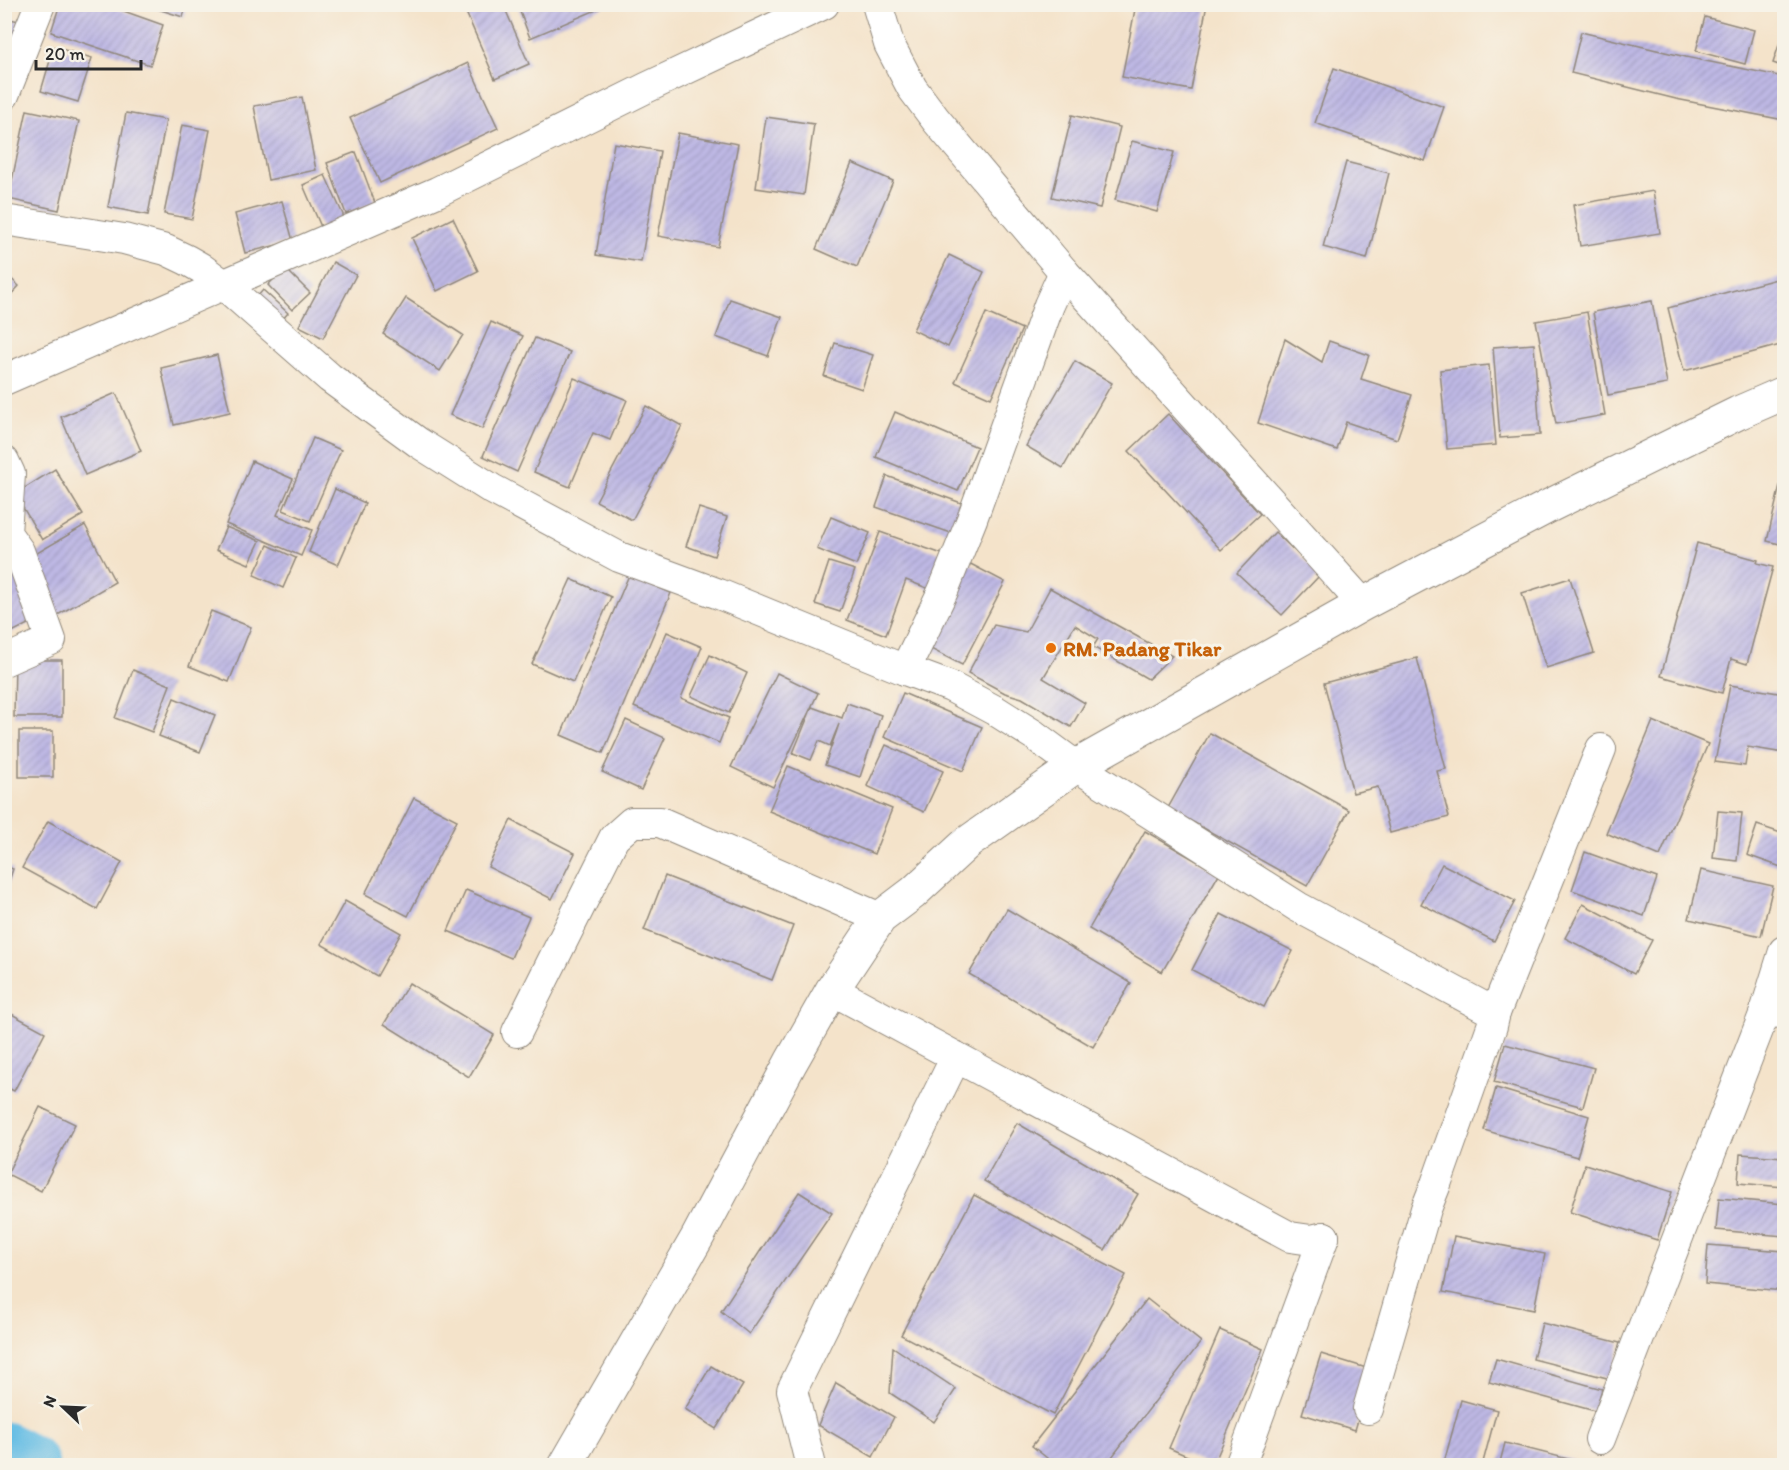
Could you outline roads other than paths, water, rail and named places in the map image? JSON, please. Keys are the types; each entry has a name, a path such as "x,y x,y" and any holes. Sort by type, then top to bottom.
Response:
{"main road":[{"path":"568,1460 697,1238 832,990 880,918 913,893 968,843 1076,766 1363,604 1549,507 1738,413 1785,393"}],"street":[{"path":"4,94 40,4"},
{"path":"4,380 437,192 646,88 824,4"},
{"path":"878,4 890,44 912,88 936,120 1064,272 1363,604"},
{"path":"4,220 124,239 166,250 201,268 224,285 330,378 419,443 492,489 619,557 719,594 951,687 1034,735 1076,766 1298,907 1495,1013"},
{"path":"905,670 956,560 993,463 1033,347 1064,272"},
{"path":"4,461 10,474 6,533 18,551 51,640 4,662"},
{"path":"1368,1409 1426,1209 1495,1013 1601,749"},
{"path":"517,1032 614,838 632,822 660,822 880,918"},
{"path":"1600,1439 1775,1012 1785,951"},
{"path":"832,990 1290,1237 1311,1240 1324,1237 1240,1466"},
{"path":"811,1466 792,1390 956,1057"}],"waterway":[{"path":"4,1453 28,1466"}],"place":[{"name":"RM. Padang Tikar","path":"1051,648"}]}
